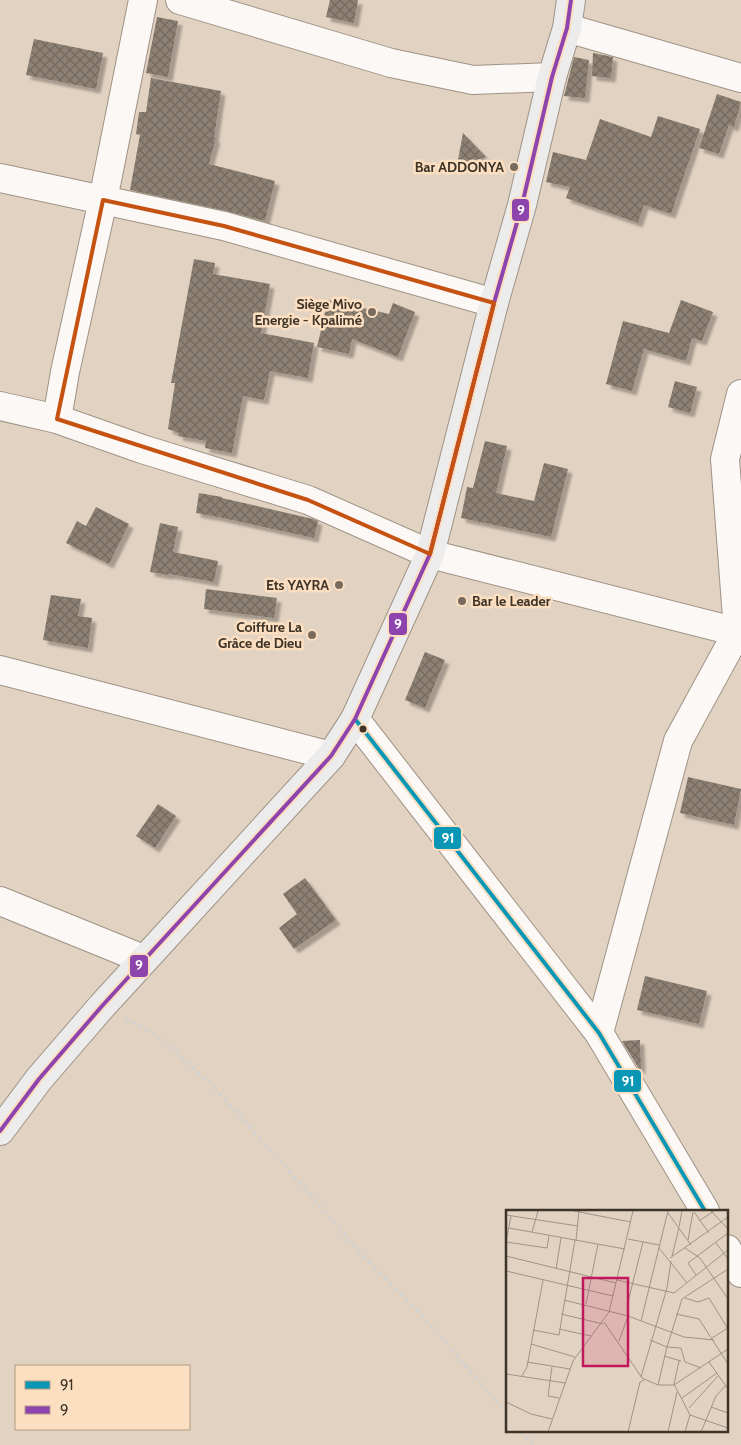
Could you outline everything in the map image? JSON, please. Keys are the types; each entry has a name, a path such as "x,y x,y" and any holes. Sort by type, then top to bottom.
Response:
{"main road":[{"path":"0,1131 38,1079 102,1006 331,756 355,719 430,554 494,303 522,205 552,77 566,28 571,0"}],"street":[{"path":"57,420 65,372 103,200 143,0"},
{"path":"180,0 391,63 473,80 552,77"},
{"path":"566,28 741,78"},
{"path":"0,178 224,226 494,303"},
{"path":"599,1032 678,741 739,632 726,459 741,394"},
{"path":"0,406 57,420 152,452 308,500 430,554 739,632"},
{"path":"0,670 331,756"},
{"path":"355,719 599,1032 704,1210"},
{"path":"0,902 143,960"},
{"path":"728,1251 741,1273"}],"path":[{"path":"102,1006 157,1036 211,1084 362,1255 428,1322 506,1413"},
{"path":"523,1432 533,1445"}],"highlighted area":[{"path":"103,200 224,226 494,303 430,554 308,500 57,419"}],"building":[{"path":"330,0 358,0 354,23 326,17"},
{"path":"157,17 178,21 168,77 146,73"},
{"path":"34,39 103,53 96,89 26,75"},
{"path":"593,53 613,57 611,78 592,76"},
{"path":"574,57 589,60 585,98 564,96"},
{"path":"151,78 221,91 214,138 216,138 209,164 275,181 265,221 130,190 140,135 136,134 139,112 146,112"},
{"path":"717,94 741,102 734,127 729,125 719,154 699,148"},
{"path":"658,116 700,129 671,214 644,205 638,223 566,198 570,187 546,182 553,152 586,160 600,119 651,137"},
{"path":"463,133 486,157 470,162 458,160"},
{"path":"194,259 215,263 213,274 270,284 261,333 314,343 308,378 270,371 264,400 243,396 232,453 205,448 206,441 178,436 179,433 168,429 175,383 171,383"},
{"path":"328,300 389,314 393,303 415,312 398,357 352,339 349,354 317,347"},
{"path":"681,300 713,312 702,341 692,338 686,361 644,349 632,391 606,384 623,321 669,333"},
{"path":"675,381 697,387 690,413 668,407"},
{"path":"485,441 507,446 496,493 534,501 544,463 568,469 551,537 461,518 467,487 473,488"},
{"path":"199,493 313,519 318,521 314,538 196,513"},
{"path":"96,507 129,524 109,564 66,543 77,521 86,526"},
{"path":"160,523 178,527 173,552 218,561 214,582 150,572"},
{"path":"206,589 277,598 274,618 204,609"},
{"path":"51,595 81,599 78,616 92,618 88,648 43,640"},
{"path":"425,652 445,660 425,708 405,700"},
{"path":"688,777 741,789 734,825 680,813"},
{"path":"158,804 176,816 155,848 136,836"},
{"path":"305,878 336,920 294,949 279,928 297,914 283,894"},
{"path":"645,976 707,991 699,1024 637,1010"},
{"path":"640,1040 641,1069 639,1069 622,1041"}],"transit line":[{"name":"9","path":"0,1131 39,1079 102,1006 331,756 355,719 430,554 494,303 522,205 552,77 567,28 571,0"},
{"name":"91","path":"355,719 599,1033 704,1210"}],"place":[{"name":"Bar ADDONYA","path":"514,167"},
{"name":"Siège Mivo Energie - Kpalimé","path":"372,312"},
{"name":"Ets YAYRA","path":"339,585"},
{"name":"Bar le Leader","path":"462,601"},
{"name":"Coiffure La Grâce de Dieu","path":"312,635"}]}
